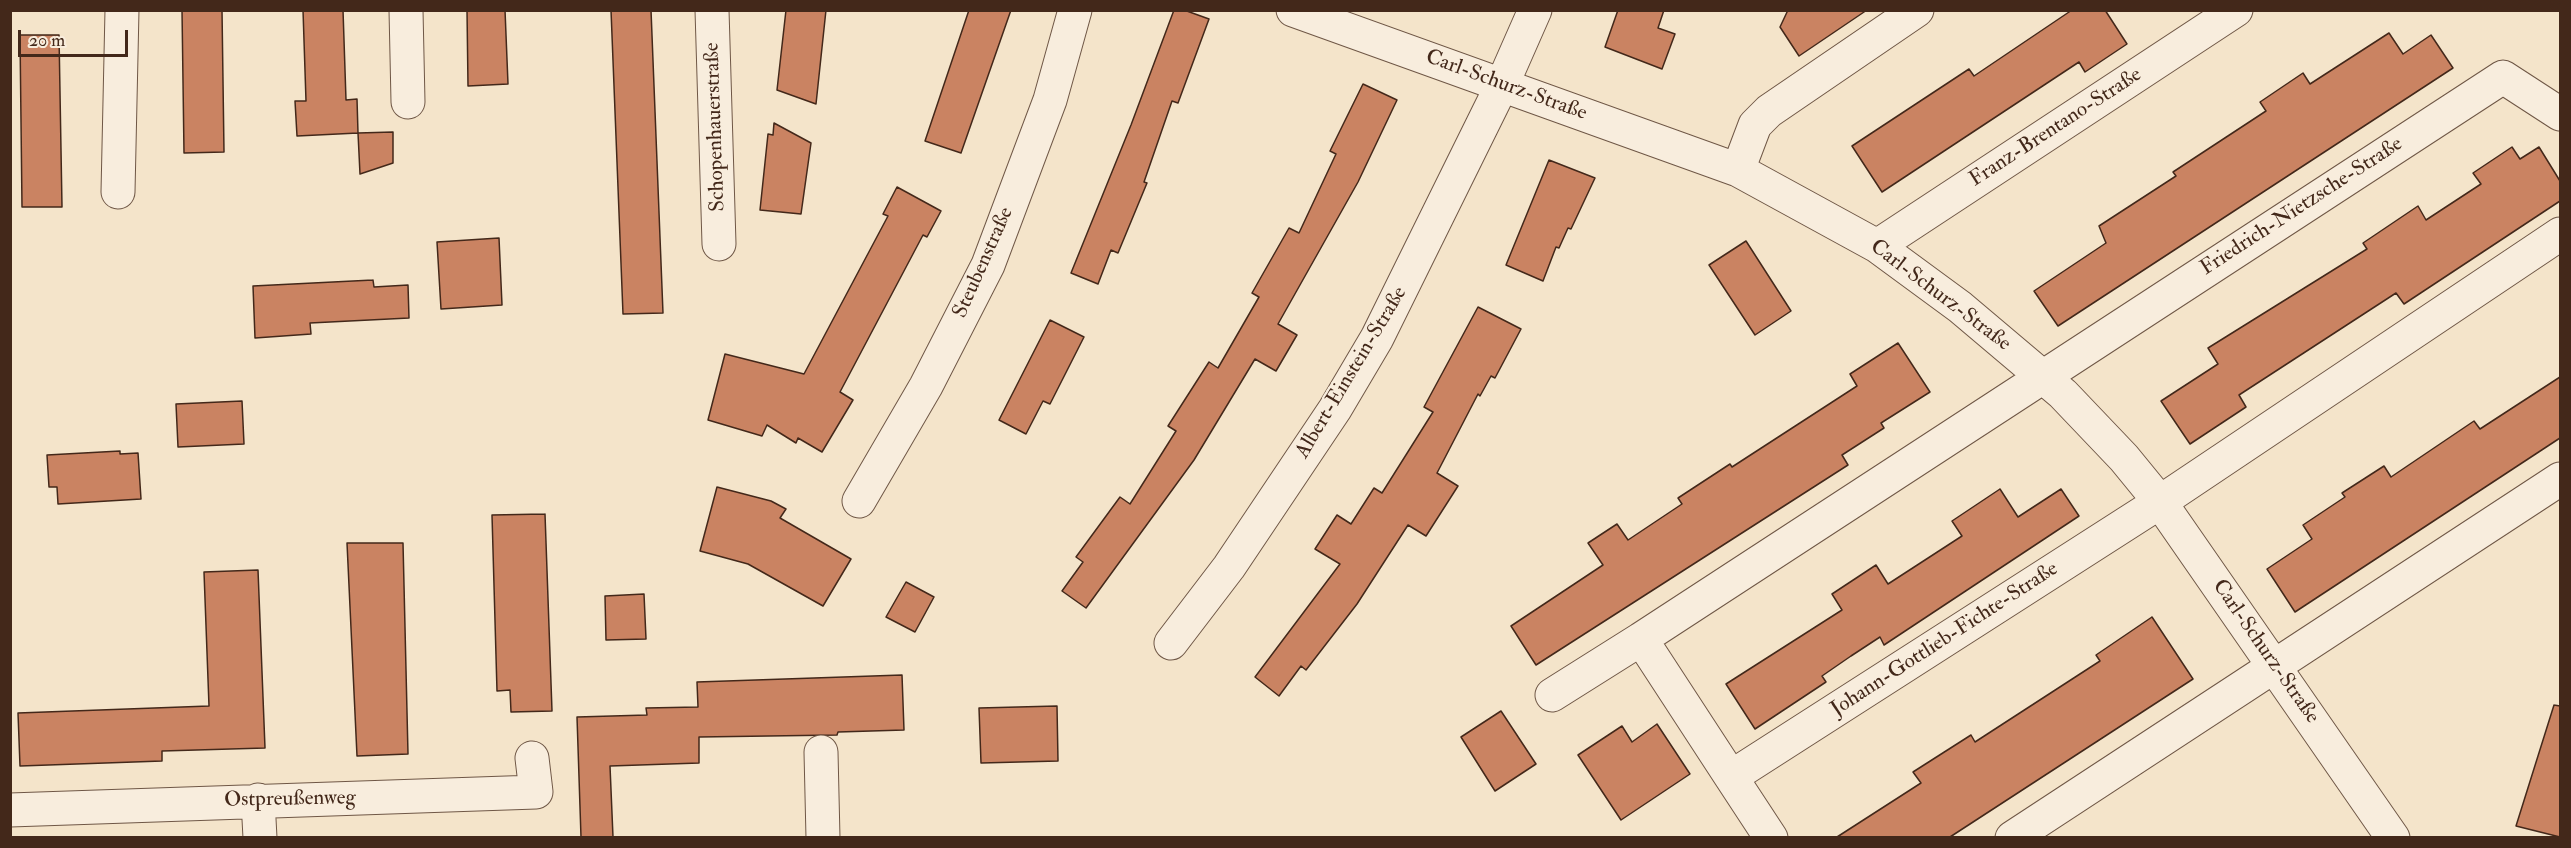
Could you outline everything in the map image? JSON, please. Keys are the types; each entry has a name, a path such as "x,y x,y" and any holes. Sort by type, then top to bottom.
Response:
{"street":[{"path":"118,192 122,10"},
{"path":"406,10 408,102"},
{"name":"Schopenhauerstraße","path":"712,10 719,244"},
{"name":"Steubenstraße","path":"860,501 926,386 988,265 1050,100 1075,10"},
{"name":"Albert-Einstein-Straße","path":"1171,643 1229,567 1341,399 1402,291 1502,85 1535,10"},
{"path":"1738,170 1755,124 1769,111 1917,10"},
{"name":"Franz-Brentano-Straße","path":"1876,246 2236,10"},
{"name":"Carl-Schurz-Straße","path":"1314,14 1738,170 1876,246 1960,307 2044,375 2124,458 2160,502 2394,837"},
{"name":"Friedrich-Nietzsche-Straße","path":"2044,375 2503,76 2560,114"},
{"path":"2160,502 2560,234"},
{"path":"1552,695 2044,375"},
{"path":"2012,837 2560,479"},
{"name":"Johann-Gottlieb-Fichte-Straße","path":"1731,777 2160,502"},
{"path":"1641,639 1771,837"},
{"path":"821,752 823,837"},
{"name":"Ostpreußenweg","path":"10,810 536,792 532,758"},
{"path":"258,800 260,837"}],"building":[{"path":"182,10 222,10 224,152 184,153"},
{"path":"303,10 343,10 346,100 357,99 358,133 297,136 295,101 306,101"},
{"path":"467,10 505,10 508,84 468,86"},
{"path":"611,10 651,10 663,313 623,314"},
{"path":"786,10 826,10 816,104 777,90"},
{"path":"969,10 1011,10 961,153 925,141"},
{"path":"1174,10 1184,10 1209,19 1178,103 1172,101 1144,182 1147,183 1118,253 1111,250 1098,284 1071,273 1131,125"},
{"path":"1618,10 1664,10 1658,28 1675,34 1662,69 1605,47"},
{"path":"1788,10 1867,10 1799,56 1780,27"},
{"path":"2072,10 2105,10 2127,44 2085,72 2079,62 1882,192 1852,146 1969,69 1974,76"},
{"path":"2389,33 2403,54 2431,35 2453,68 2058,326 2034,291 2106,243 2099,226 2176,176 2173,172 2266,111 2260,102 2303,73 2310,84"},
{"path":"20,35 59,35 62,207 22,207"},
{"path":"1363,84 1397,100 1358,182 1278,324 1297,335 1276,371 1255,359 1194,460 1086,608 1062,591 1083,562 1076,557 1120,497 1130,504 1176,431 1168,426 1209,362 1218,368 1259,297 1252,293 1289,228 1299,233 1336,154 1330,151"},
{"path":"774,123 811,143 801,214 760,210 768,134 773,135"},
{"path":"393,132 393,163 360,174 358,133"},
{"path":"2512,147 2520,159 2539,147 2560,181 2560,201 2404,304 2396,293 2239,395 2246,407 2190,444 2161,401 2218,364 2208,348 2367,249 2363,243 2418,206 2426,220 2481,184 2473,173"},
{"path":"1549,160 1595,178 1571,229 1568,228 1559,248 1556,247 1543,281 1506,265"},
{"path":"897,187 941,211 927,237 923,235 840,392 853,400 822,452 798,438 796,443 767,425 762,436 708,420 725,354 804,374 888,216 883,214"},
{"path":"499,238 502,305 441,309 437,242"},
{"path":"1746,241 1791,311 1755,335 1709,265"},
{"path":"373,280 374,287 408,285 409,318 310,323 311,334 255,338 253,286"},
{"path":"1478,307 1521,329 1495,378 1491,376 1480,396 1478,394 1437,473 1458,486 1426,536 1408,525 1357,604 1306,670 1301,666 1279,696 1255,677 1340,564 1315,549 1337,515 1351,524 1374,488 1382,493 1433,412 1424,407"},
{"path":"1050,320 1084,337 1050,404 1043,401 1026,434 999,420"},
{"path":"1898,343 1930,392 1881,423 1884,428 1842,455 1848,465 1536,665 1511,626 1603,565 1588,543 1617,524 1628,540 1682,504 1678,498 1730,464 1732,467 1857,386 1850,374"},
{"path":"2560,377 2560,438 2295,612 2267,569 2312,539 2303,525 2345,497 2342,493 2384,466 2391,477 2474,421 2480,429"},
{"path":"242,401 244,444 178,447 176,404"},
{"path":"120,451 120,454 138,453 141,499 58,504 57,487 49,487 47,455"},
{"path":"717,487 771,501 786,509 780,518 851,559 823,606 748,564 700,551"},
{"path":"2000,489 2018,517 2061,489 2079,516 1884,645 1880,637 1851,656 1822,676 1826,682 1755,729 1726,684 1842,610 1832,594 1876,565 1888,584 1962,536 1952,521"},
{"path":"545,514 552,711 511,712 510,690 497,691 492,515"},
{"path":"347,543 403,543 408,754 357,756"},
{"path":"258,570 265,748 162,751 162,761 20,766 18,713 209,706 204,572"},
{"path":"906,582 934,597 915,632 886,617"},
{"path":"644,594 646,639 606,640 605,596"},
{"path":"2152,617 2193,679 1950,837 1837,837 1921,783 1913,772 1971,735 1975,742 2100,661 2096,655"},
{"path":"902,675 904,730 838,732 837,735 699,737 699,763 610,766 613,837 581,837 577,717 647,715 646,708 698,707 697,682"},
{"path":"2554,705 2560,706 2560,837 2516,826"},
{"path":"1057,706 1058,761 981,763 979,708"},
{"path":"1501,711 1536,764 1495,791 1461,737"},
{"path":"1657,724 1690,774 1621,820 1578,755 1622,726 1632,742"}]}
